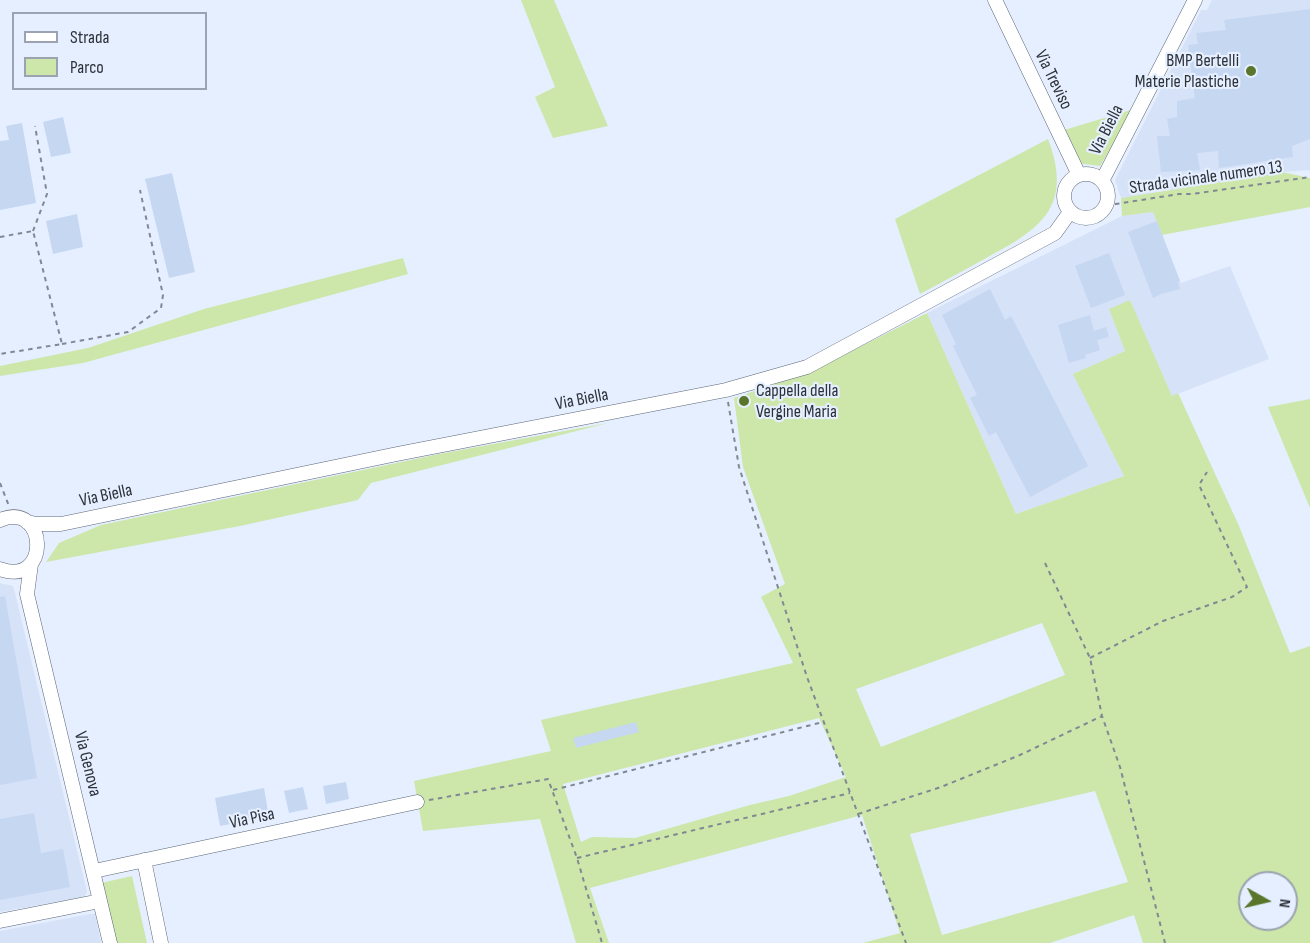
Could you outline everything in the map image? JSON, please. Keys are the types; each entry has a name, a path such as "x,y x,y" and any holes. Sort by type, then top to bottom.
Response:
{"street":[{"name":"Via Treviso","path":"995,0 1079,175"},
{"name":"Via Biella","path":"1102,181 1194,0"},
{"path":"1079,175 1091,175 1102,181 1107,191 1107,203 1098,215 1091,218 1076,216 1070,212 1066,206 1064,191 1072,178 1079,175"},
{"name":"Via Biella","path":"6,519 61,524 397,454 726,390 807,367 1054,233 1070,212"},
{"path":"27,522 33,528 39,545"},
{"name":"Via Biella","path":"39,545 61,524"},
{"name":"Via Genova","path":"27,594 31,564 39,545"},
{"path":"5,571 17,571 31,564"},
{"name":"Via Genova","path":"5,571 18,580 27,594 110,943"},
{"name":"Via Pisa","path":"94,871 417,802"},
{"path":"144,860 161,943"},
{"path":"0,921 100,902"}],"path":[{"path":"35,126 47,194 33,231 62,344"},
{"name":"Strada vicinale numero 13","path":"1107,203 1116,204 1310,177"},
{"path":"0,354 128,332 161,308 164,295 140,190"},
{"path":"0,237 33,231"},
{"path":"726,390 740,467 807,677 906,943"},
{"path":"1090,658 1162,621 1232,597 1247,587 1198,485 1207,472"},
{"path":"0,483 6,519"},
{"path":"1045,563 1090,658 1102,716 1120,766 1165,943"},
{"path":"858,814 941,787 1020,755 1102,716"},
{"path":"552,790 823,722"},
{"path":"417,802 549,779 577,858 602,943"},
{"path":"577,858 850,793"}],"shaded area":[{"name":"BMP Bertelli Materie Plastiche","path":"1212,0 1310,0 1310,170 1282,172 1121,198 1115,180 1201,10 1207,10"},
{"path":"1153,212 1181,283 1230,266 1269,359 1172,396 1130,301 1109,309 1125,351 1074,374 1124,476 1016,514 927,313 1122,216"},
{"path":"0,583 13,586 15,593 87,892 84,897 0,912"},
{"path":"95,914 101,943 0,943 0,931"}],"green space":[{"path":"521,0 554,0 608,126 553,138 535,97 555,87"},
{"path":"1134,109 1100,166 1077,163 1061,131"},
{"path":"1048,139 1055,162 1057,181 1055,198 1048,212 1024,236 920,294 895,219"},
{"path":"1282,172 1310,178 1310,207 1162,235 1153,212 1122,216 1121,198"},
{"path":"403,258 408,274 83,363 0,376 0,366 88,348 204,309"},
{"path":"1130,300 1172,396 1178,393 1239,526 1290,653 1310,646 1310,943 1143,943 1134,915 1050,943 863,943 900,933 862,815 590,888 609,943 576,943 540,819 423,831 414,781 551,751 541,720 793,663 761,597 785,584 743,467 734,398 810,372 927,313 1016,514 1124,476 1073,374 1125,351 1109,309","holes":["1042,623 1065,675 881,747 856,689","819,718 846,777 789,796 635,838 592,837 581,842 563,784","1095,791 1128,882 942,935 910,834"]},
{"path":"1310,399 1310,508 1268,407"},
{"path":"608,423 371,483 358,500 240,526 46,562 59,543 101,525 439,454"},
{"path":"132,876 147,943 114,943 101,883"}],"building":[{"name":"BMP Bertelli Materie Plastiche","path":"1310,9 1310,139 1292,146 1293,157 1219,168 1218,151 1197,153 1200,170 1161,172 1157,136 1170,136 1167,119 1177,117 1177,101 1195,98 1188,45 1198,44 1196,33 1226,30 1224,20"},
{"path":"63,117 71,153 51,157 43,122"},
{"path":"22,123 36,203 0,210 0,141 9,140 6,126"},
{"path":"172,173 195,272 169,278 145,179"},
{"path":"77,214 83,247 53,254 46,221"},
{"path":"1157,221 1180,281 1178,282 1180,289 1153,298 1128,232"},
{"path":"1109,253 1125,295 1091,308 1075,266"},
{"path":"990,289 1005,320 1011,316 1088,466 1030,497 996,432 989,436 970,398 977,395 953,346 956,344 942,315"},
{"path":"1090,315 1094,331 1106,327 1109,337 1097,340 1100,350 1085,355 1086,358 1069,363 1058,325"},
{"path":"5,596 37,778 0,785 0,597"},
{"path":"636,722 639,732 576,748 573,738"},
{"path":"346,782 349,799 326,804 323,786"},
{"path":"303,787 308,809 289,813 284,791"},
{"path":"264,788 269,817 220,826 215,798"},
{"path":"34,813 41,853 63,849 70,887 0,900 0,819"}],"place":[{"name":"BMP Bertelli Materie Plastiche","path":"1251,71"},
{"name":"Cappella della Vergine Maria","path":"744,401"}]}
